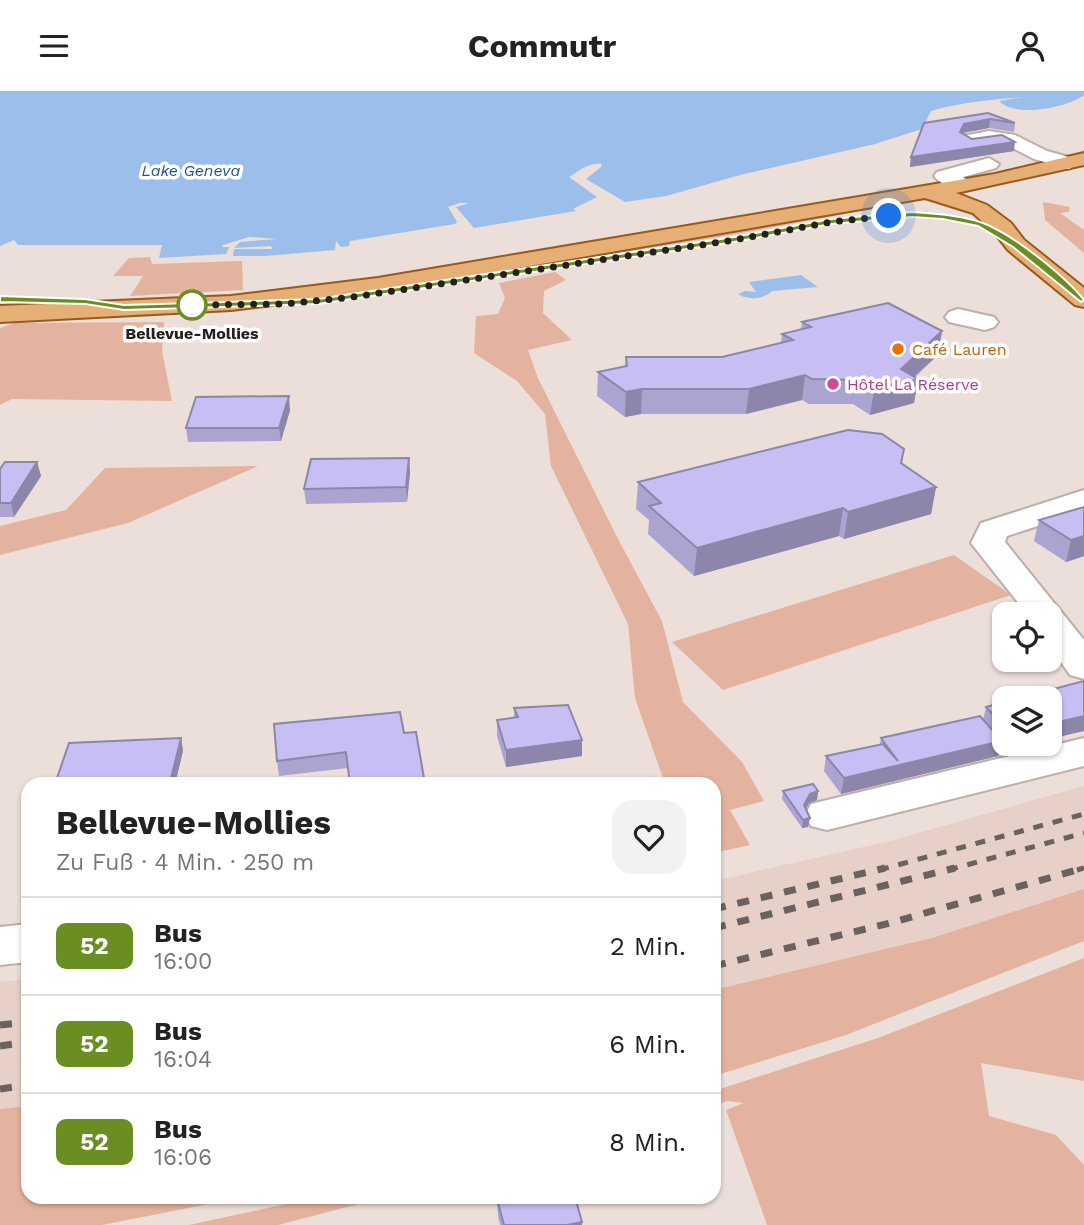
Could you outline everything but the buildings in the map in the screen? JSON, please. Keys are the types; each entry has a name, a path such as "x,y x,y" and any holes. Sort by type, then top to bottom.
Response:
{"main road":[{"path":"1010,236 998,210 1005,201 1080,163"},
{"path":"231,303 442,276 938,201 1080,163"},
{"path":"3,306 124,308 231,303 285,304 365,296 734,240 1041,183"},
{"path":"938,201 980,225 1010,236"},
{"path":"938,201 980,209 1084,300"}],"street":[{"path":"970,140 989,136 1006,137 1018,140 1037,153 1080,163"},
{"path":"938,201 944,176 989,164"},
{"path":"958,317 985,322"},
{"path":"1065,633 988,543 993,530 1084,500"},
{"path":"827,815 1084,752"},
{"path":"0,946 21,944"}],"shaded area":[{"path":"905,200 910,202 720,237 332,297"},
{"path":"1043,202 1070,207 1069,212 1060,213 1084,230 1084,253 1045,220"},
{"path":"150,257 152,264 242,261 243,290 130,296 143,276 113,276 129,258"},
{"path":"555,272 566,280 544,291 543,313 572,340 528,350 538,378 662,621 683,702 742,762 764,801 730,810 750,845 721,851 721,777 663,777 635,698 628,624 551,466 545,414 517,381 474,353 476,316 498,314 505,298 499,283"},
{"path":"164,322 162,351 172,401 12,399 0,405 0,328 15,323"},
{"path":"258,466 128,523 0,555 0,526 66,510 105,468"},
{"path":"954,555 1011,595 723,690 672,642"},
{"path":"1084,786 1084,904 721,1018 721,879 890,841"},
{"path":"1084,889 1084,941 846,1035 721,1074 721,988 932,938"},
{"path":"1084,958 1084,1081 981,1063 989,1116 1056,1135 1084,1165 1084,1225 767,1225 726,1110 744,1103 721,1103 721,1089 878,1038"},
{"path":"21,980 21,1183 0,1186 0,982"},
{"path":"21,1107 21,1204 208,1204 102,1225 0,1225 0,1109"},
{"path":"286,1204 359,1204 278,1225 189,1225"}],"water":[{"name":"Lake Geneva","path":"0,91 1084,91 1084,95 1066,104 1041,109 1017,109 999,101 1023,97 942,108 931,111 922,129 875,144 740,175 666,196 625,202 586,179 602,164 593,164 569,177 597,197 573,209 576,211 474,228 456,207 469,203 460,203 448,207 457,222 455,224 350,241 349,246 341,247 336,241 335,250 233,256 234,249 272,249 271,246 234,248 240,242 277,239 249,237 223,245 222,247 229,247 226,254 159,258 162,245 18,245 14,240 0,246"},
{"path":"801,275 818,287 772,291 756,298 738,294 745,291 756,292 749,282"}],"railway":[{"path":"879,870 1084,814"},
{"path":"948,870 1084,833"},
{"path":"721,907 885,868"},
{"path":"721,926 955,868"},
{"path":"721,964 890,923 1084,868 1077,870"},
{"path":"0,1025 21,1023"},
{"path":"0,1046 21,1043"},
{"path":"0,1089 21,1086"}],"bus line":[{"name":"52","path":"0,299 85,302 124,308 318,302 734,240 831,222 912,214 942,216 980,225 1016,245 1084,300"}],"place":[{"name":"Bellevue-Mollies","path":"192,305"},
{"name":"Café Lauren","path":"898,349"},
{"name":"Hôtel La Réserve","path":"833,384"}],"route":[{"path":"192,305 185,305 318,302 734,240 831,222 889,216"}]}
